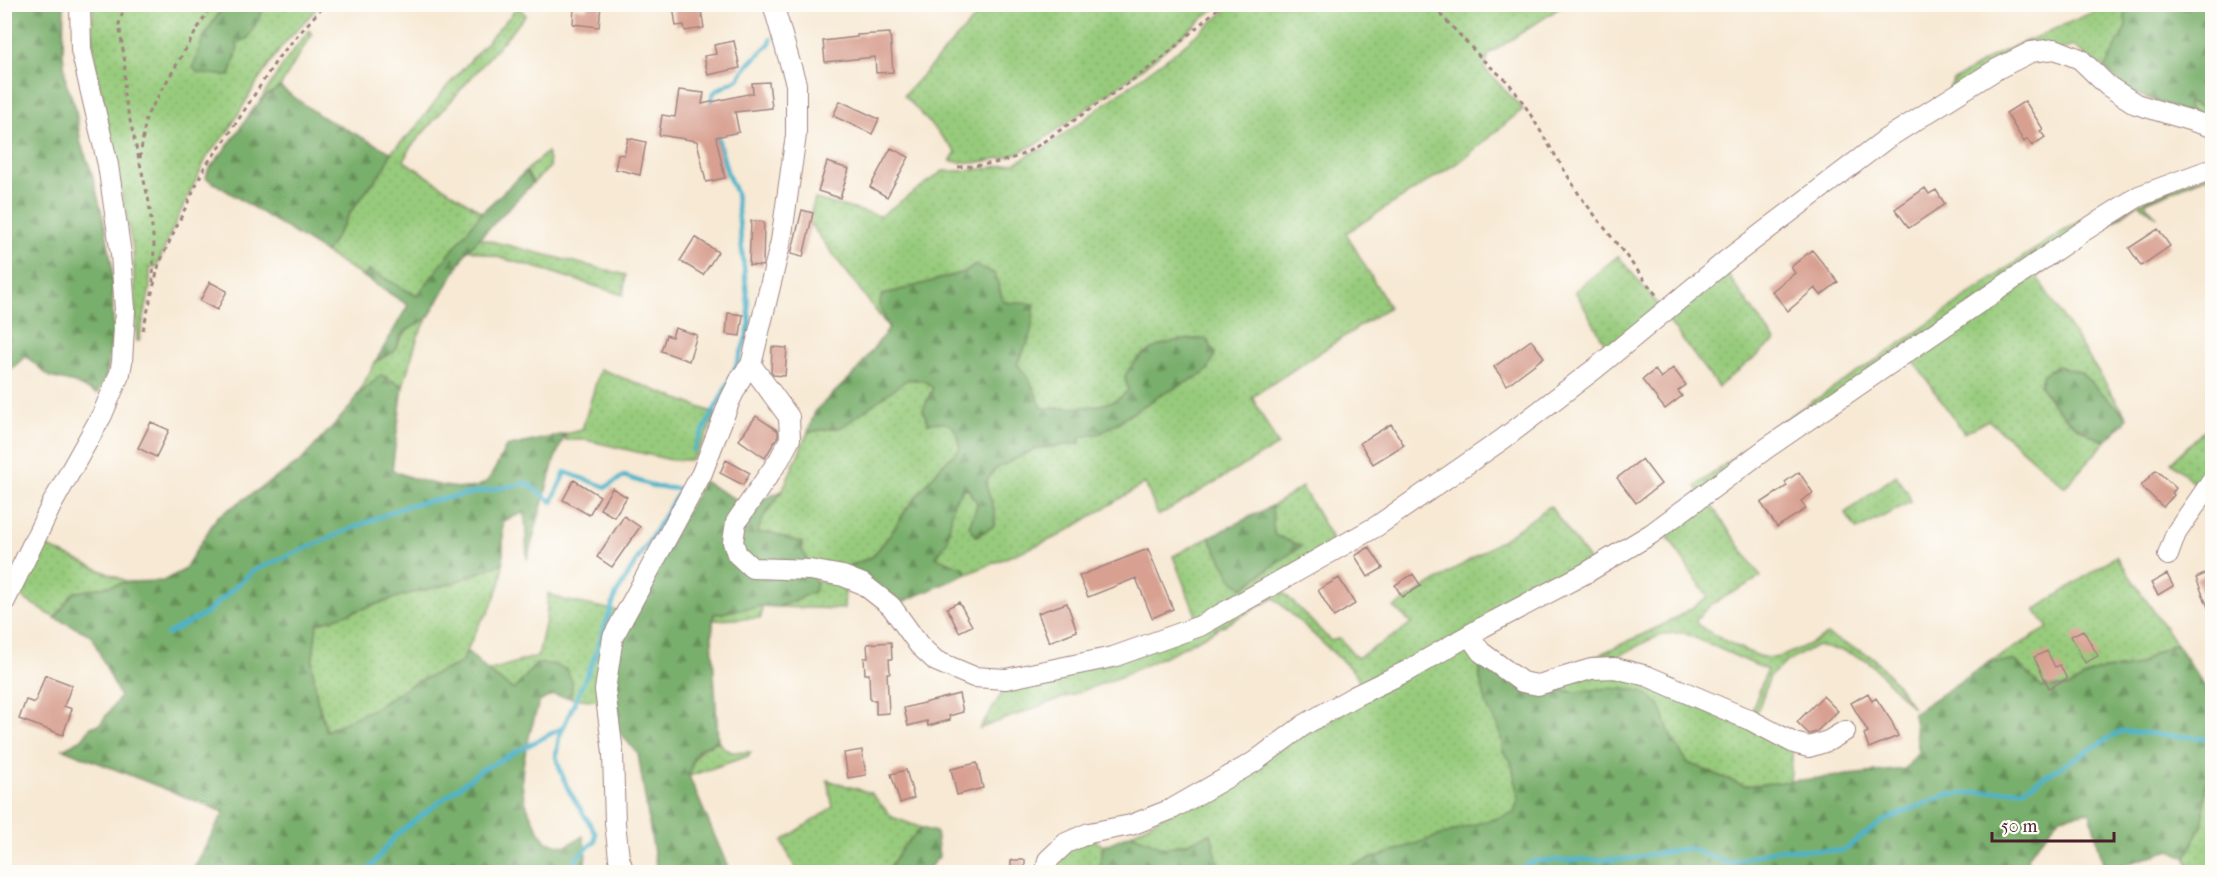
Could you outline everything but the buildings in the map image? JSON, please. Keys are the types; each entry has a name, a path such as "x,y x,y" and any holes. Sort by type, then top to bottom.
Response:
{"street":[{"path":"4,603 52,504 102,415 120,373 122,362 125,310 121,254 108,165 81,50 80,4"},
{"path":"624,873 615,823 613,753 605,690 613,637 702,473 730,400 742,376 751,365 780,241 796,135 796,84 773,4"},
{"path":"751,365 789,417 790,439 779,460 736,522 733,542 737,554 752,568 810,570 843,576 863,584 891,606 919,645 936,661 974,676 1006,679 1113,657 1200,626 1377,526 1503,439 1596,368 1811,195 1886,140 1997,69 2031,52 2055,49 2080,59 2108,86 2136,104 2212,127"},
{"path":"1046,873 1048,860 1066,843 1089,833 1131,825 1172,809 1254,762 1304,725 1586,573 1651,534 1767,448 2053,252 2139,196 2212,169"},
{"path":"2168,555 2176,533 2212,481"},
{"path":"1469,635 1481,652 1522,682 1538,685 1591,669 1615,668 1647,676 1750,720 1794,744 1809,747 1828,741 1845,731"}],"path":[{"path":"125,4 120,24 125,63 124,95 149,202 154,245 153,290"},
{"path":"140,160 146,117 212,4"},
{"path":"142,332 159,264 205,166 224,142 278,58 325,4"},
{"path":"958,167 1015,159 1033,149 1158,62 1223,4"},
{"path":"1440,14 1513,89 1537,122 1580,196 1668,309"}],"green space":[{"path":"5,5 64,5 63,53 66,83 75,106 81,144 91,170 106,230 112,266 113,327 107,375 97,394 75,383 50,377 26,356 5,374"},
{"path":"93,5 224,5 202,40 221,75 230,76 236,56 235,44 248,38 266,5 320,5 282,46 229,130 208,155 157,267 150,267 150,289 139,341 137,341 133,249 95,63 92,29"},
{"path":"224,5 266,5 248,38 236,44 238,47 230,76 198,73 193,68 202,40"},
{"path":"987,5 1219,5 1138,72 1040,142 1011,156 975,163 950,161 956,152 904,95"},
{"path":"1233,5 1564,5 1489,54 1484,68 1523,109 1462,160 1346,233 1389,307 1252,397 1278,445 1158,516 1145,483 1059,536 967,574 964,568 936,558 954,501 964,488 969,490 976,500 977,506 969,526 977,536 994,526 994,508 986,482 995,469 1035,449 1080,443 1080,437 1101,433 1159,396 1201,375 1208,370 1215,354 1207,339 1171,342 1149,350 1132,365 1125,376 1128,390 1112,402 1088,407 1042,408 1029,379 1017,364 1024,351 1026,302 1014,305 1003,301 995,274 976,265 965,272 882,295 879,305 889,328 808,221 815,199 880,216 943,171 979,169 1018,162 1044,149 1179,49"},
{"path":"2109,5 2124,5 2126,27 2105,68 2073,46 1948,90 1954,80 1995,55"},
{"path":"2124,5 2212,5 2212,111 2187,102 2191,115 2126,90 2105,68 2126,27"},
{"path":"518,7 526,15 409,149 404,161 482,212 417,296 369,270 364,277 326,253 351,211 386,166 391,152 413,131 444,90"},
{"path":"309,30 312,35 281,85 258,104 282,66"},
{"path":"280,87 322,117 391,152 386,166 351,211 326,253 206,178 208,170 254,108 267,95"},
{"path":"2186,102 2212,111 2212,122 2191,115"},
{"path":"547,152 550,167 533,183 526,171"},
{"path":"526,171 533,183 467,251 428,318 407,330 400,337 394,352 376,361 408,305 364,277 369,270 417,296 482,212"},
{"path":"2212,174 2146,202 2157,217 2139,203 2184,183"},
{"path":"2146,186 1699,492 1696,486 1775,426 1881,357 2023,257 2120,195"},
{"path":"2139,203 2037,277 2127,417 2080,372 2057,366 2043,374 2040,385 2060,411 2076,426 2106,441 2065,487 1988,420 1964,433 1910,356 2043,263"},
{"path":"479,238 626,275 623,295 468,249"},
{"path":"1618,256 1661,308 1608,349 1575,291"},
{"path":"976,265 995,274 1003,301 1035,304 1030,338 1017,364 1029,379 1042,408 1088,407 1112,402 1128,390 1125,376 1132,365 1149,350 1171,342 1207,339 1215,354 1208,370 1201,375 1159,396 1101,433 1080,437 1080,443 1035,449 995,469 986,482 994,508 994,526 976,536 969,526 977,506 976,500 969,490 964,488 954,501 947,542 936,557 964,568 967,574 898,604 847,569 849,566 872,557 942,465 960,449 955,430 948,424 928,423 923,410 933,388 924,381 908,379 842,427 808,432 815,411 855,373 889,328 879,305 882,295 965,272"},
{"path":"1725,271 1775,341 1718,387 1666,318"},
{"path":"428,318 418,336 403,386 381,375 356,397 376,361 394,352 407,331"},
{"path":"2057,366 2080,372 2127,417 2106,441 2076,426 2060,411 2040,385 2043,374"},
{"path":"600,369 717,414 697,454 690,460 671,460 586,440 565,440 565,434 582,430"},
{"path":"381,375 403,386 392,470 412,478 455,487 479,486 490,477 506,447 565,434 554,461 527,560 525,512 503,521 503,563 450,584 404,595 317,624 312,665 317,698 326,731 375,708 414,683 461,663 467,651 492,675 514,690 536,664 551,664 566,669 572,681 571,698 552,695 539,702 526,751 522,781 524,797 530,813 546,842 566,846 583,836 586,853 584,872 192,872 224,812 63,749 82,739 91,727 100,724 120,697 91,635 55,618 73,593 128,582 163,581 184,570 217,517 300,462 352,405 356,397"},
{"path":"907,379 924,381 933,388 923,410 928,423 943,423 952,426 957,434 960,449 942,465 872,557 849,566 847,569 808,562 802,549 802,542 773,533 756,533 764,516 782,491 808,432 842,427"},
{"path":"2212,423 2212,476 2202,490 2171,462"},
{"path":"1896,475 1911,502 1857,530 1845,513"},
{"path":"703,481 747,506 782,491 764,516 757,533 773,533 802,542 802,549 817,584 814,592 778,607 759,606 714,614 712,637 718,741 700,748 693,758 689,776 730,872 657,872 638,754 615,727 614,650"},
{"path":"1302,487 1330,535 1333,545 1198,621 1173,556 1209,537 1243,588 1301,546 1274,535 1272,506"},
{"path":"1707,499 1761,577 1712,604 1696,619 1697,624 1735,646 1767,658 1787,654 1827,635 1873,657 1895,682 1913,708 1868,661 1844,651 1815,646 1787,662 1770,676 1758,710 1754,714 1751,713 1767,670 1684,633 1664,635 1611,660 1569,669 1669,622 1708,598 1664,531"},
{"path":"1272,506 1274,535 1302,546 1243,588 1232,579 1209,537"},
{"path":"1550,506 1591,563 1471,629 1360,684 1356,674 1274,598 1182,648 1120,677 980,728 1006,687 1274,590 1285,594 1331,641 1340,638 1357,658 1411,623 1394,607 1505,538"},
{"path":"45,546 128,582 73,593 55,618 18,595"},
{"path":"2116,556 2176,644 2154,653 2139,665 2092,672 2069,687 2041,687 2015,661 1988,663 2048,628 2035,610"},
{"path":"503,563 501,581 489,612 481,621 461,663 414,683 375,708 327,732 317,698 312,665 317,624 404,595 450,584"},
{"path":"815,580 845,585 844,609 778,607 801,599"},
{"path":"548,593 564,600 619,611 601,701 571,698 572,681 536,664 514,690 487,671 538,656 546,620"},
{"path":"762,606 761,618 713,620 714,614"},
{"path":"1469,640 1480,661 1480,679 1488,709 1500,731 1503,751 1511,761 1519,797 1514,814 1462,828 1332,872 1220,872 1211,833 1188,843 1164,848 1131,834"},
{"path":"2176,644 2209,693 2212,691 2212,775 2206,784 2203,823 2186,857 2170,850 2105,871 2090,812 2060,817 2027,857 2029,872 1332,872 1514,813 1519,797 1511,761 1503,751 1500,731 1488,709 1480,679 1480,661 1554,689 1574,692 1608,688 1643,691 1659,704 1671,737 1688,763 1744,786 1905,769 1919,752 1913,713 1988,663 2015,661 2041,687 2069,687 2092,672 2139,665 2154,653"},
{"path":"1616,672 1793,747 1790,782 1744,786 1688,763 1671,737 1659,704 1554,689 1585,675"},
{"path":"718,741 732,752 751,752 748,756 689,776 697,753"},
{"path":"2212,775 2212,872 2191,872 2186,857 2203,823 2206,784"},
{"path":"827,780 871,793 892,817 922,828 902,848 887,872 798,872 796,870 782,841 833,807"},
{"path":"922,828 936,832 939,857 925,872 887,872 902,848"},
{"path":"1211,833 1220,872 1099,872 1103,846 1131,834 1165,848 1188,843"},
{"path":"1094,839 1103,846 1099,872 1050,872 1062,851"}],"waterway":[{"path":"710,108 713,94 738,79 771,39"},
{"path":"693,450 733,372 750,323 736,193 728,175 716,131"},
{"path":"167,634 205,614 253,571 409,505 527,483 552,502 565,472 606,487 624,476 656,487 681,489 616,594 593,661 559,737 556,756 561,772 568,789 595,832 595,841 576,858 574,872"},
{"path":"367,872 395,836 481,770 562,728"},
{"path":"1518,872 1533,861 1627,859 1689,848 1728,863 1779,849 1842,851 1885,820 1946,795 2024,789 2121,731 2210,739 2212,736"}]}
